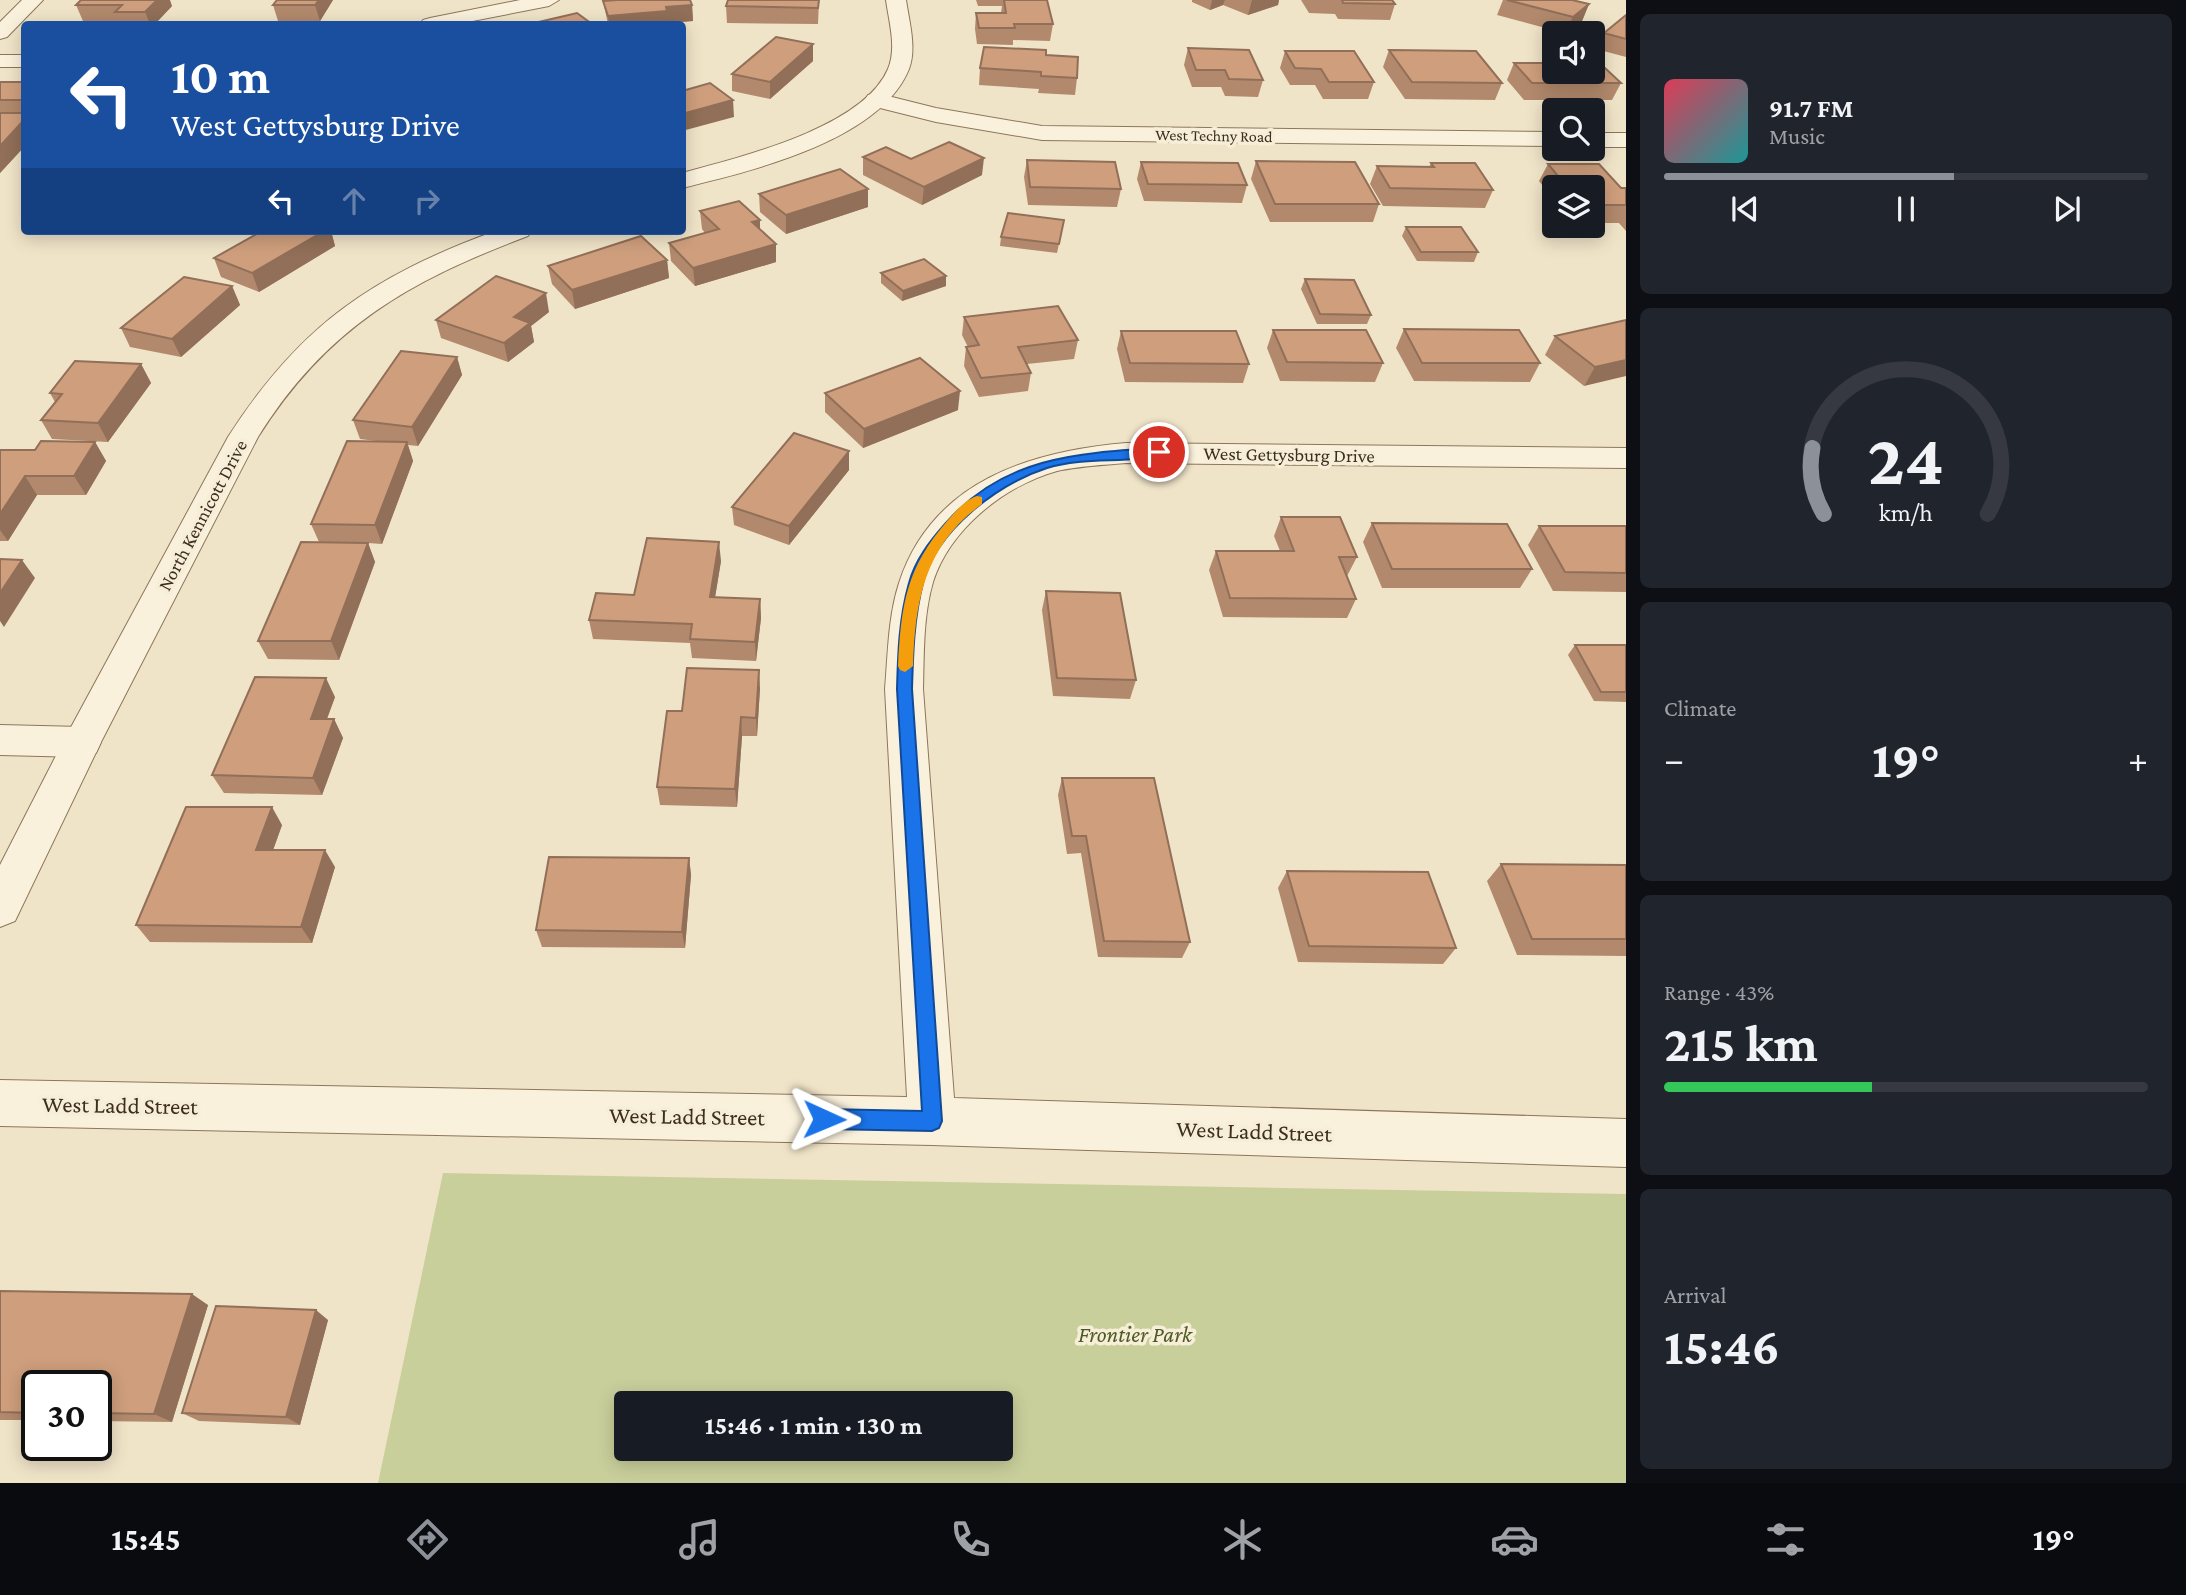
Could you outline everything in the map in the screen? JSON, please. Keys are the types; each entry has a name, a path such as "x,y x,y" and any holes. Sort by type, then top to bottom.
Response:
{"street":[{"path":"0,33 33,0"},
{"path":"430,18 550,0"},
{"path":"686,180 814,140 846,122 876,100 898,70 902,41 896,0"},
{"path":"0,61 21,61"},
{"name":"West Techny Road","path":"876,100 936,115 1042,133 1542,139"},
{"path":"1605,140 1626,140"},
{"name":"North Kennicott Drive","path":"0,908 82,742 243,437 271,394 297,363 359,309 432,265 509,235"},
{"name":"West Gettysburg Drive","path":"932,1121 904,689 907,626 916,580 933,546 965,510 1000,484 1044,465 1086,456 1126,453 1626,458"},
{"path":"0,740 82,742"},
{"name":"West Ladd Street","path":"0,1103 932,1121 1626,1143"}],"green space":[{"name":"Frontier Park","path":"443,1173 1626,1194 1626,1483 378,1483"}],"building":[{"path":"81,0 157,0 145,12 115,12 122,5 76,5"},
{"path":"277,0 319,0 315,5 273,5"},
{"path":"690,0 692,5 666,7 667,11 608,16 603,1"},
{"path":"728,0 819,0 818,8 726,6"},
{"path":"1004,0 1047,0 1053,24 1014,24 1015,28 979,28 976,13 1006,13"},
{"path":"1342,0 1392,0 1395,4 1343,3"},
{"path":"1507,0 1572,0 1589,4 1573,17"},
{"path":"577,13 588,21 543,21"},
{"path":"1626,15 1626,39 1605,32"},
{"path":"776,37 813,44 770,82 732,74"},
{"path":"984,47 1046,50 1046,55 1078,57 1077,78 1041,76 1041,72 980,68"},
{"path":"1188,48 1249,50 1263,80 1229,79 1225,70 1196,70"},
{"path":"1389,50 1476,51 1502,83 1412,82"},
{"path":"1285,51 1354,51 1374,82 1329,82 1321,69 1295,68"},
{"path":"1514,63 1542,63 1542,83 1532,83"},
{"path":"1605,68 1621,83 1605,83"},
{"path":"0,82 21,82 21,100 0,100"},
{"path":"710,83 733,100 686,113 686,90"},
{"path":"0,113 21,113 21,123 0,146"},
{"path":"949,142 984,158 924,187 863,157 886,147 911,159"},
{"path":"1027,160 1115,162 1121,189 1030,187"},
{"path":"1256,161 1355,162 1379,204 1275,204"},
{"path":"1141,162 1238,163 1247,185 1148,184"},
{"path":"1431,163 1475,163 1493,190 1390,188 1377,166 1434,167"},
{"path":"1548,164 1599,164 1621,188 1626,188 1626,205 1605,205 1605,175 1557,175"},
{"path":"840,169 868,189 786,215 759,194"},
{"path":"739,201 760,220 752,222 776,244 693,268 669,243 719,229 700,211"},
{"path":"1008,213 1064,220 1059,244 1001,237"},
{"path":"1406,227 1461,227 1478,252 1421,252"},
{"path":"255,235 317,235 252,273 214,258"},
{"path":"641,236 667,260 572,290 548,266"},
{"path":"924,259 946,276 903,291 881,273"},
{"path":"496,276 546,293 514,317 530,323 504,343 436,320"},
{"path":"184,277 232,286 172,339 121,328"},
{"path":"1305,279 1354,280 1371,315 1320,314"},
{"path":"1058,306 1078,340 1018,347 1031,373 981,378 966,347 979,345 964,317"},
{"path":"1626,320 1626,360 1595,367 1555,336"},
{"path":"1404,329 1519,330 1540,363 1422,363"},
{"path":"1273,330 1366,330 1383,363 1287,362"},
{"path":"1121,331 1236,331 1249,364 1130,363"},
{"path":"401,351 457,357 412,427 353,420"},
{"path":"920,358 960,391 864,429 825,393"},
{"path":"75,361 141,364 98,423 41,420 62,394 50,393"},
{"path":"794,433 849,451 789,526 732,507"},
{"path":"41,441 95,442 74,476 25,476 0,514 0,450 35,450"},
{"path":"347,441 407,442 375,525 311,524"},
{"path":"1281,517 1340,517 1357,557 1339,557 1356,599 1230,598 1216,551 1294,551"},
{"path":"1372,523 1507,524 1532,569 1392,569"},
{"path":"1539,526 1626,526 1626,573 1565,572"},
{"path":"647,538 719,542 710,597 760,599 755,642 690,639 692,624 589,620 596,593 634,595"},
{"path":"301,542 368,543 331,641 258,641"},
{"path":"0,559 22,560 0,593"},
{"path":"1046,591 1120,593 1136,680 1057,678"},
{"path":"1575,645 1626,645 1626,692 1601,692"},
{"path":"687,668 759,670 756,718 741,717 735,789 657,787 667,711 682,711"},
{"path":"255,677 326,678 311,719 334,719 313,778 212,775"},
{"path":"1062,778 1154,778 1190,942 1104,941 1086,836 1072,836"},
{"path":"186,807 272,807 256,850 325,850 301,927 136,925"},
{"path":"549,857 689,858 682,932 536,930"},
{"path":"1501,864 1626,865 1626,939 1532,939"},
{"path":"1287,871 1428,872 1456,948 1309,946"},
{"path":"0,1291 192,1294 154,1414 112,1413 112,1370 21,1370 21,1413 0,1412"},
{"path":"216,1306 316,1310 286,1417 182,1413"}],"slow traffic":[{"path":"905,666 907,626 916,580 933,546 977,500"}],"route":[{"path":"824,1119 932,1121 904,689 907,626 916,580 933,546 965,510 1000,484 1044,465 1086,456 1159,452"}]}
